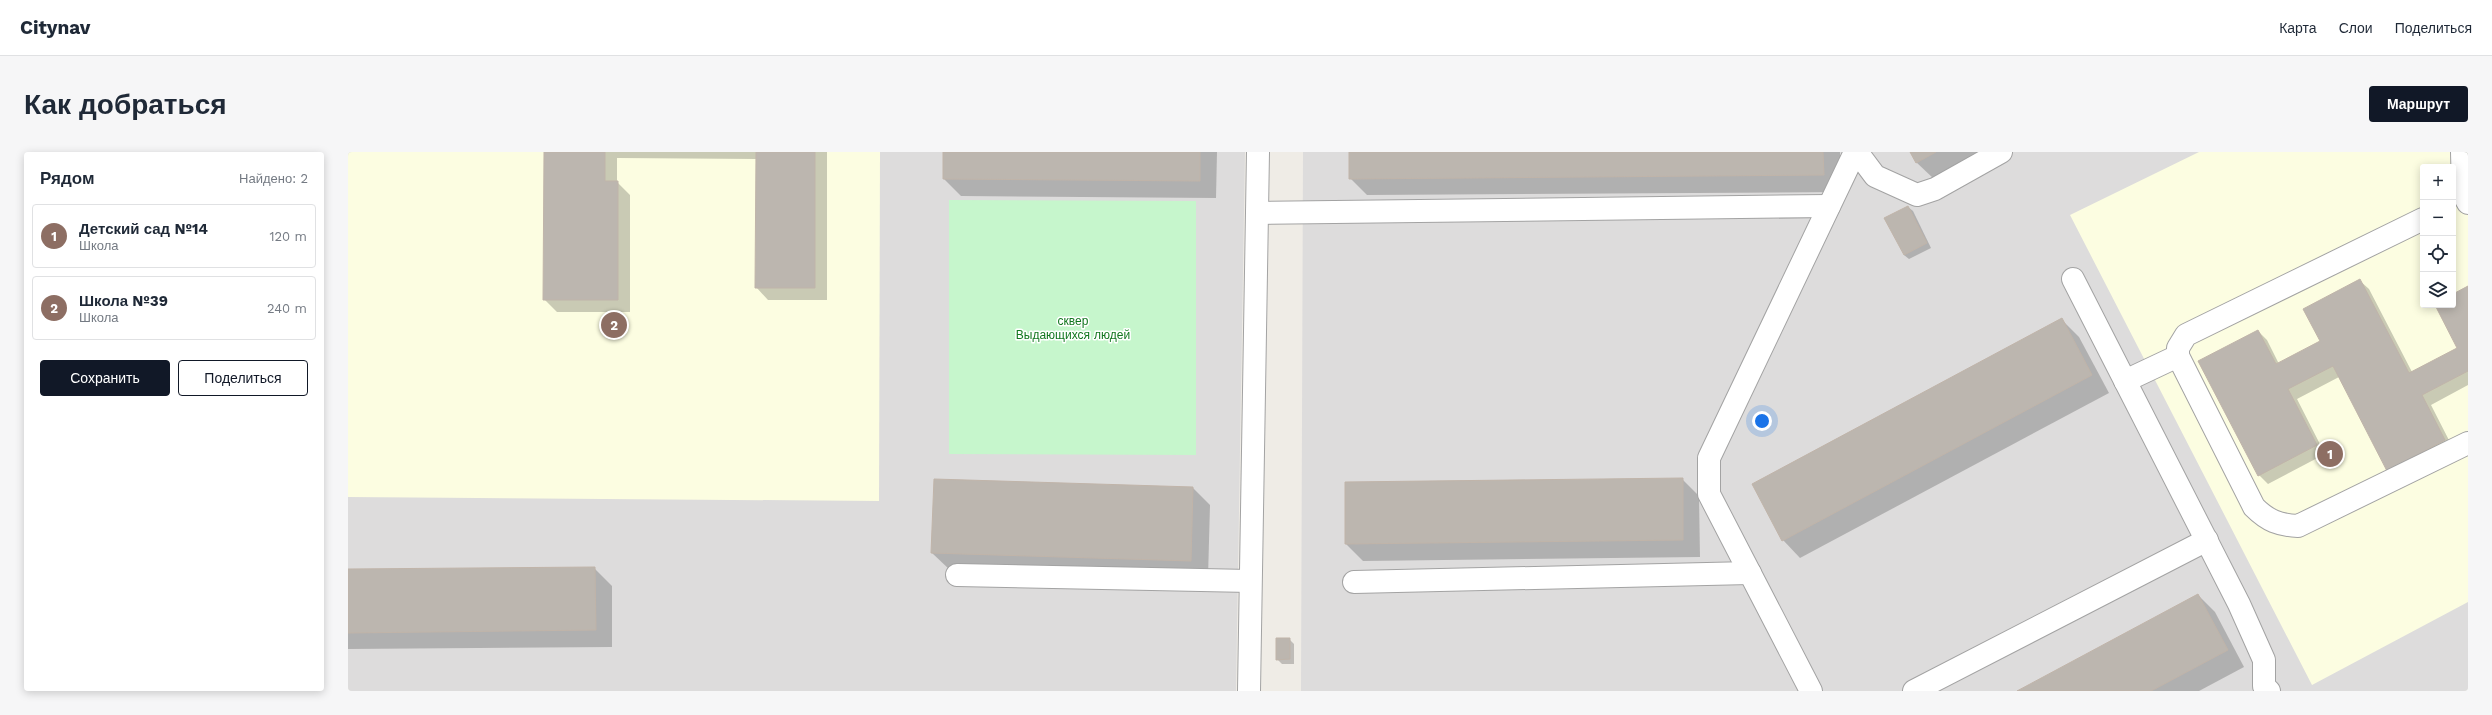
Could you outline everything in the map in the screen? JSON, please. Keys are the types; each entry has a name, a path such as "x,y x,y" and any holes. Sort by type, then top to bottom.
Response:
{"street":[{"path":"1249,691 1258,152"},
{"path":"1811,691 1709,494 1709,458 1856,152 1875,176 1917,195 1935,188 2001,152"},
{"path":"2461,199 2462,152"},
{"path":"1257,213 1829,206"},
{"path":"2420,220 2186,335 2178,348 2178,356 2254,507 2265,518 2282,525 2298,526 2468,443"},
{"path":"2072,279 2207,540 2264,660 2264,686 2269,691"},
{"path":"2125,381 2178,356"},
{"path":"1914,691 2207,540"},
{"path":"1354,582 1750,573"},
{"path":"957,575 1250,581"}],"shaded area":[{"path":"348,152 1245,152 1236,691 348,691"},
{"path":"348,152 880,152 879,501 348,497"},
{"path":"1303,152 2468,152 2468,691 1301,691"},
{"path":"2199,152 2468,152 2468,602 2312,685 2070,215"}],"green space":[{"name":"сквер Выдающихся людей","path":"949,200 1196,201 1196,455 949,454"}],"building":[{"path":"544,152 605,152 605,181 618,181 618,300 543,300"},
{"path":"756,152 815,152 815,288 755,288"},
{"path":"943,152 1200,152 1200,181 943,179"},
{"path":"1349,152 1823,152 1824,175 1349,179"},
{"path":"1910,152 1936,152 1916,163"},
{"path":"1908,206 1927,243 1904,255 1884,218"},
{"path":"2360,279 2409,373 2457,348 2437,308 2456,308 2456,292 2468,286 2468,371 2422,395 2445,440 2387,471 2333,366 2288,389 2317,445 2258,476 2198,361 2258,330 2276,364 2320,341 2303,309"},
{"path":"2062,318 2092,375 1782,541 1752,484"},
{"path":"1683,478 1683,540 1345,544 1345,482"},
{"path":"934,479 1193,487 1191,561 931,553"},
{"path":"595,567 596,630 348,633 348,569"},
{"path":"2198,594 2228,650 2151,691 2017,691"},
{"path":"1276,638 1290,638 1290,659 1276,660"}],"place":[{"name":"Школа №39","path":"614,325"},
{"name":"Детский сад №14","path":"2330,454"}]}
